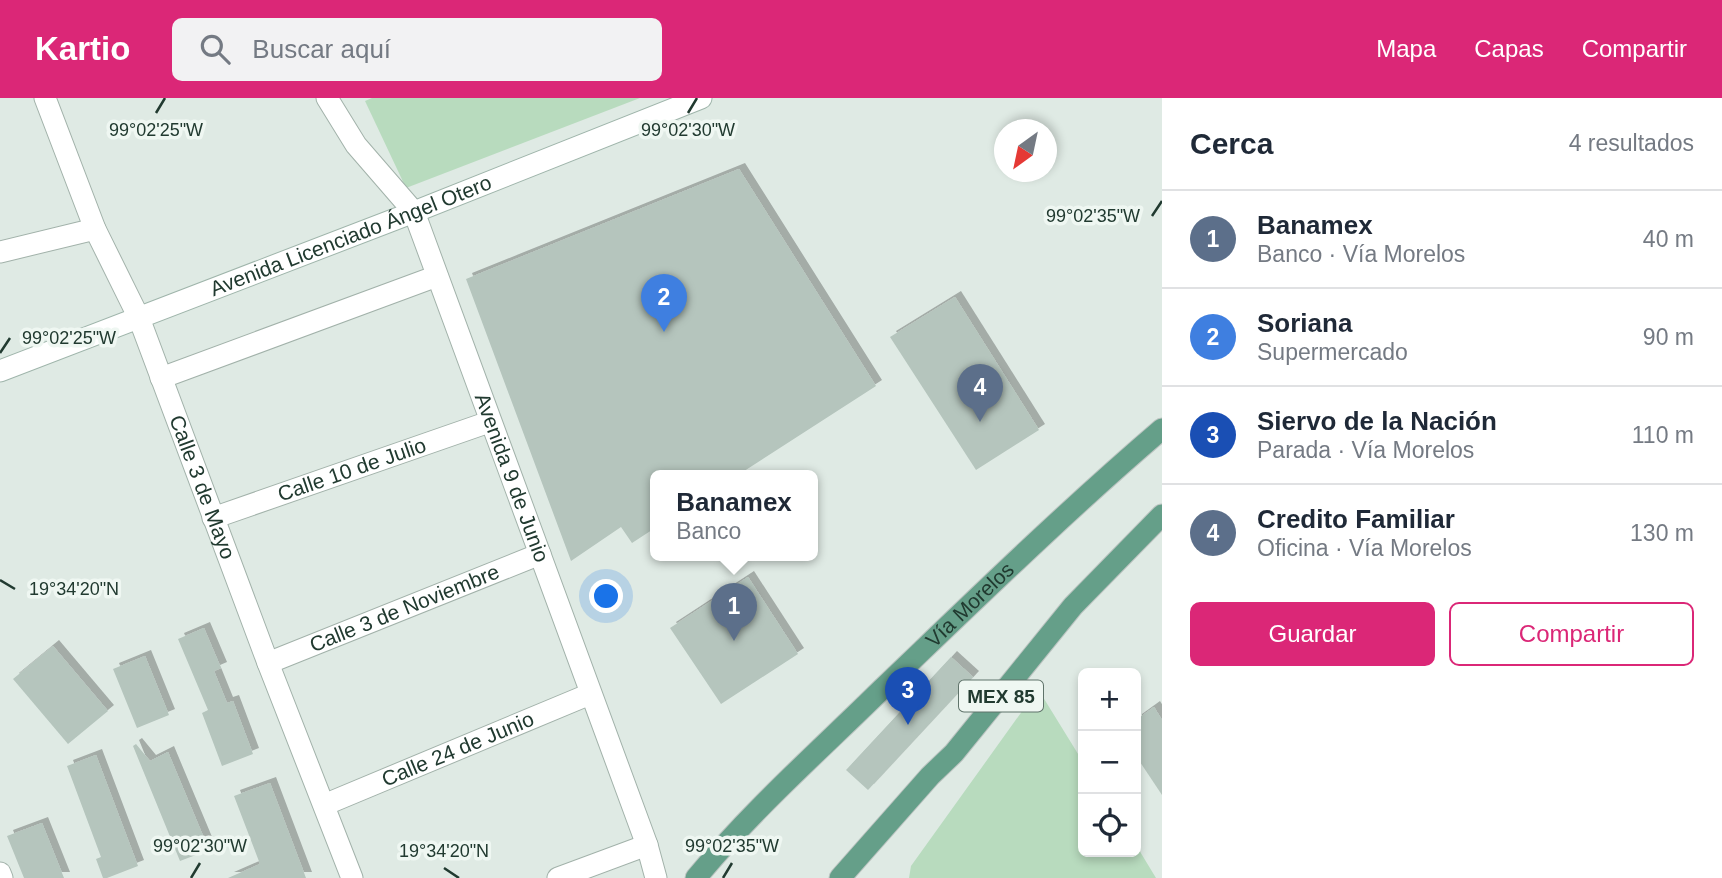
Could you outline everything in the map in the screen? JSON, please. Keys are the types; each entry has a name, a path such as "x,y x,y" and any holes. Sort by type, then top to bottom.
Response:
{"main road":[{"name":"Vía Morelos","path":"696,878 753,814 1075,504 1162,429"},
{"name":"MEX 85","path":"840,878 930,776 954,753 1073,606 1162,515"}],"street":[{"name":"Calle 3 de Mayo","path":"45,98 95,229 139,318 352,878"},
{"name":"Avenida 9 de Junio","path":"327,98 356,145 414,212 489,422 648,845 656,878"},
{"name":"Avenida Licenciado Ángel Otero","path":"0,372 701,98"},
{"path":"0,252 95,229"},
{"path":"161,378 436,276"},
{"name":"Calle 10 de Julio","path":"213,518 489,422"},
{"name":"Calle 3 de Noviembre","path":"268,663 540,554"},
{"name":"Calle 24 de Junio","path":"324,805 590,694"},
{"path":"558,878 648,845"},
{"path":"0,873 2,878"}],"green space":[{"path":"372,98 640,98 406,188 365,101"},
{"path":"1038,689 1078,754 1078,857 1141,857 1141,853 1156,878 909,878 911,866"}],"building":[{"path":"739,169 876,386 746,470 650,470 650,531 632,543 621,527 571,561 466,279"},
{"path":"955,297 1039,430 976,470 890,337"},
{"path":"748,577 798,654 721,704 670,628"},
{"path":"204,628 221,668 214,671 227,703 233,701 253,754 222,766 202,713 208,710 178,639"},
{"path":"53,646 108,711 68,744 13,679"},
{"path":"145,656 169,715 137,728 113,669"},
{"path":"951,657 973,677 868,790 846,770"},
{"path":"1154,707 1162,720 1162,795 1141,764 1141,716"},
{"path":"136,744 150,761 168,752 209,850 180,861 133,746"},
{"path":"96,755 138,866 107,878 103,878 96,859 101,857 67,766"},
{"path":"270,783 306,878 228,878 260,864 234,796"},
{"path":"42,823 64,878 24,878 7,836"}],"place":[{"name":"Soriana","path":"664,332"},
{"name":"Credito Familiar","path":"980,422"},
{"name":"Banamex","path":"734,641"},
{"name":"Siervo de la Nación","path":"908,725"}]}
